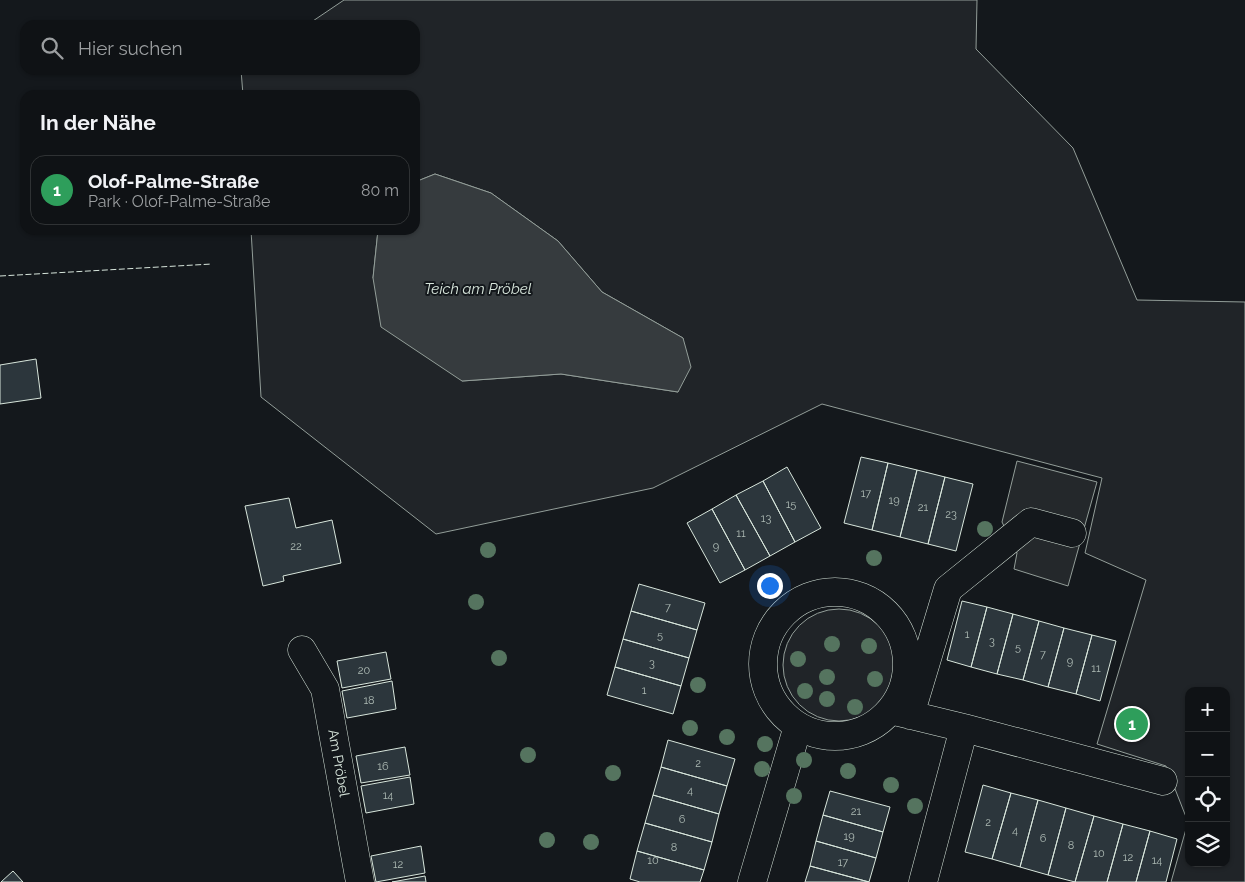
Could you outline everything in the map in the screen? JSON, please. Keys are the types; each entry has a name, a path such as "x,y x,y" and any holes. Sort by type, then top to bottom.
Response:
{"street":[{"path":"900,713 948,590 1031,522 1072,533"},
{"path":"900,713 901,692 906,671 905,650 898,630 884,610 864,598 840,592 816,594 794,604 777,620 766,642 763,666 767,689 779,710 798,726 816,734 836,736 856,732 900,713 1163,781"},
{"name":"Am Pröbel","path":"302,650 325,689 360,882"},
{"path":"752,882 798,726"},
{"path":"923,882 964,728"}],"shaded area":[{"path":"344,0 977,0 976,49 1073,148 1137,300 1245,302 1245,882 1171,882 1185,833 1185,867 1230,867 1230,687 1185,687 1185,814 1166,766 1097,744 1146,580 1085,553 1102,478 822,404 653,488 436,534 261,397 251,235 377,235 373,278 462,381 561,374 678,392 683,338 602,292 558,241 491,193 435,174 420,180 420,90 243,90 241,75 420,75 420,20 314,20"},
{"path":"1017,461 1097,482 1068,586 1014,569 1017,553 1002,522"},
{"path":"839,609 850,610 860,614 878,626 890,644 894,654 894,676 890,686 878,704 860,716 850,720 839,721 828,720 818,716 800,704 788,686 784,676 783,665 784,654 788,644 800,626 818,614 828,610"}],"water":[{"name":"Teich am Pröbel","path":"435,174 491,193 558,241 602,292 683,338 691,367 678,392 561,374 462,381 381,327 373,278 377,235 420,235 420,180"}],"building":[{"path":"36,359 41,398 0,404 0,365"},
{"path":"861,457 888,463 872,530 844,523"},
{"path":"888,463 917,470 900,537 872,530"},
{"path":"787,467 821,528 795,542 763,481"},
{"path":"917,470 945,477 928,544 900,537"},
{"path":"945,477 973,484 956,551 928,544"},
{"path":"763,481 795,542 770,556 736,495"},
{"path":"736,495 770,556 745,570 712,509"},
{"path":"289,498 296,528 332,520 341,563 283,576 284,581 263,586 245,506"},
{"path":"712,509 745,570 720,583 687,523"},
{"path":"639,584 705,603 697,630 631,611"},
{"path":"962,601 987,607 971,667 947,660"},
{"path":"987,607 1013,614 997,674 971,667"},
{"path":"631,611 697,630 689,658 623,639"},
{"path":"1013,614 1039,621 1023,680 997,674"},
{"path":"1039,621 1064,628 1048,687 1023,680"},
{"path":"1064,628 1092,635 1076,694 1048,687"},
{"path":"1092,635 1116,641 1100,701 1076,694"},
{"path":"623,639 689,658 681,686 615,667"},
{"path":"386,652 391,679 342,688 337,661"},
{"path":"615,667 681,686 673,714 607,695"},
{"path":"392,681 396,709 347,718 342,691"},
{"path":"668,740 735,759 727,786 661,767"},
{"path":"405,747 410,775 361,783 356,756"},
{"path":"661,767 727,786 719,814 653,795"},
{"path":"410,777 414,804 366,813 361,786"},
{"path":"983,785 1011,793 992,859 965,852"},
{"path":"830,791 890,807 883,832 823,815"},
{"path":"1011,793 1038,800 1020,867 992,859"},
{"path":"653,795 719,814 712,842 645,823"},
{"path":"1038,800 1066,808 1048,875 1020,867"},
{"path":"1066,808 1094,816 1075,882 1048,875"},
{"path":"823,815 883,832 876,858 816,841"},
{"path":"1094,816 1123,824 1107,882 1075,882"},
{"path":"645,823 712,842 704,870 637,851"},
{"path":"1123,824 1150,831 1136,882 1107,882"},
{"path":"1150,831 1177,839 1166,882 1136,882"},
{"path":"816,841 876,858 869,882 810,866"},
{"path":"421,846 425,873 376,882 371,856"},
{"path":"637,851 704,870 700,882 640,882 630,879"},
{"path":"810,866 869,882 805,882"},
{"path":"13,871 23,882 1,882"},
{"path":"425,876 426,882 392,882"}],"fence":[{"path":"0,276 212,264"}],"place":[{"name":"Olof-Palme-Straße","path":"1132,724"}]}
